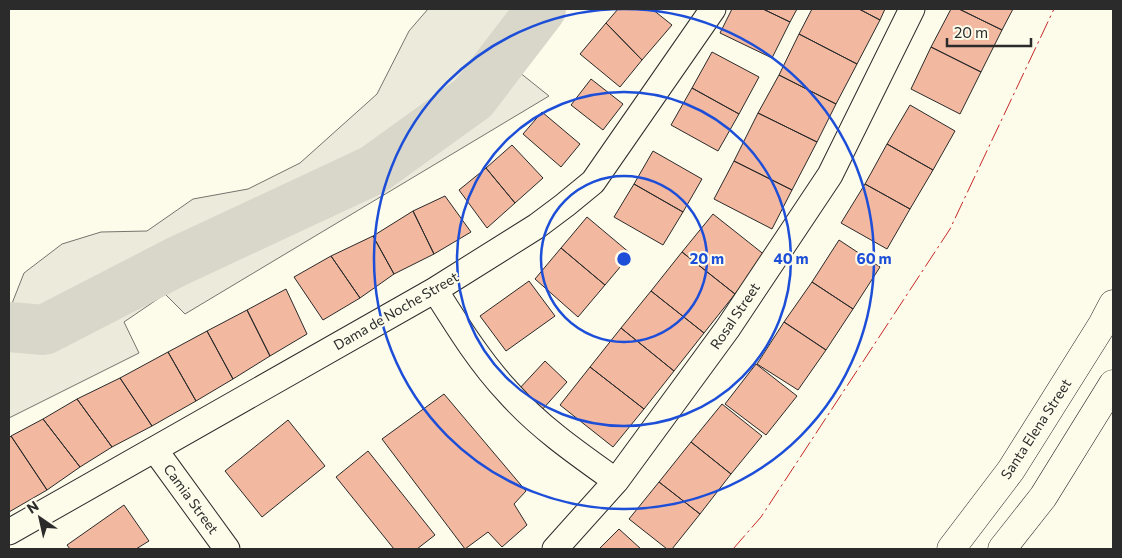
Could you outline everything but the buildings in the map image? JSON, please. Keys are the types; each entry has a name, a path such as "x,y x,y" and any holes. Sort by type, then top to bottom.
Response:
{"street":[{"name":"Dama de Noche Street","path":"9,532 435,290 536,226 592,182 713,9"},
{"name":"Rosal Street","path":"555,549 616,482 728,328 830,175 912,9"},
{"path":"435,290 473,349 508,392 553,436 616,482"},
{"name":"Santa Elena Street","path":"951,549 1011,470 1113,304"},
{"path":"1002,549 1043,497 1113,384"},
{"name":"Camia Street","path":"155,450 227,549"}],"shaded area":[{"path":"428,9 565,9 519,72 549,96 185,314 165,294 124,322 139,353 9,418 9,306 11,306 24,273 62,244 101,232 147,231 193,199 248,189 300,163 377,94 409,31"}],"waterway":[{"path":"9,327 44,330 176,262 373,170 473,98 541,9"}],"power":[{"path":"733,549 761,517 950,229 1054,9"}]}
